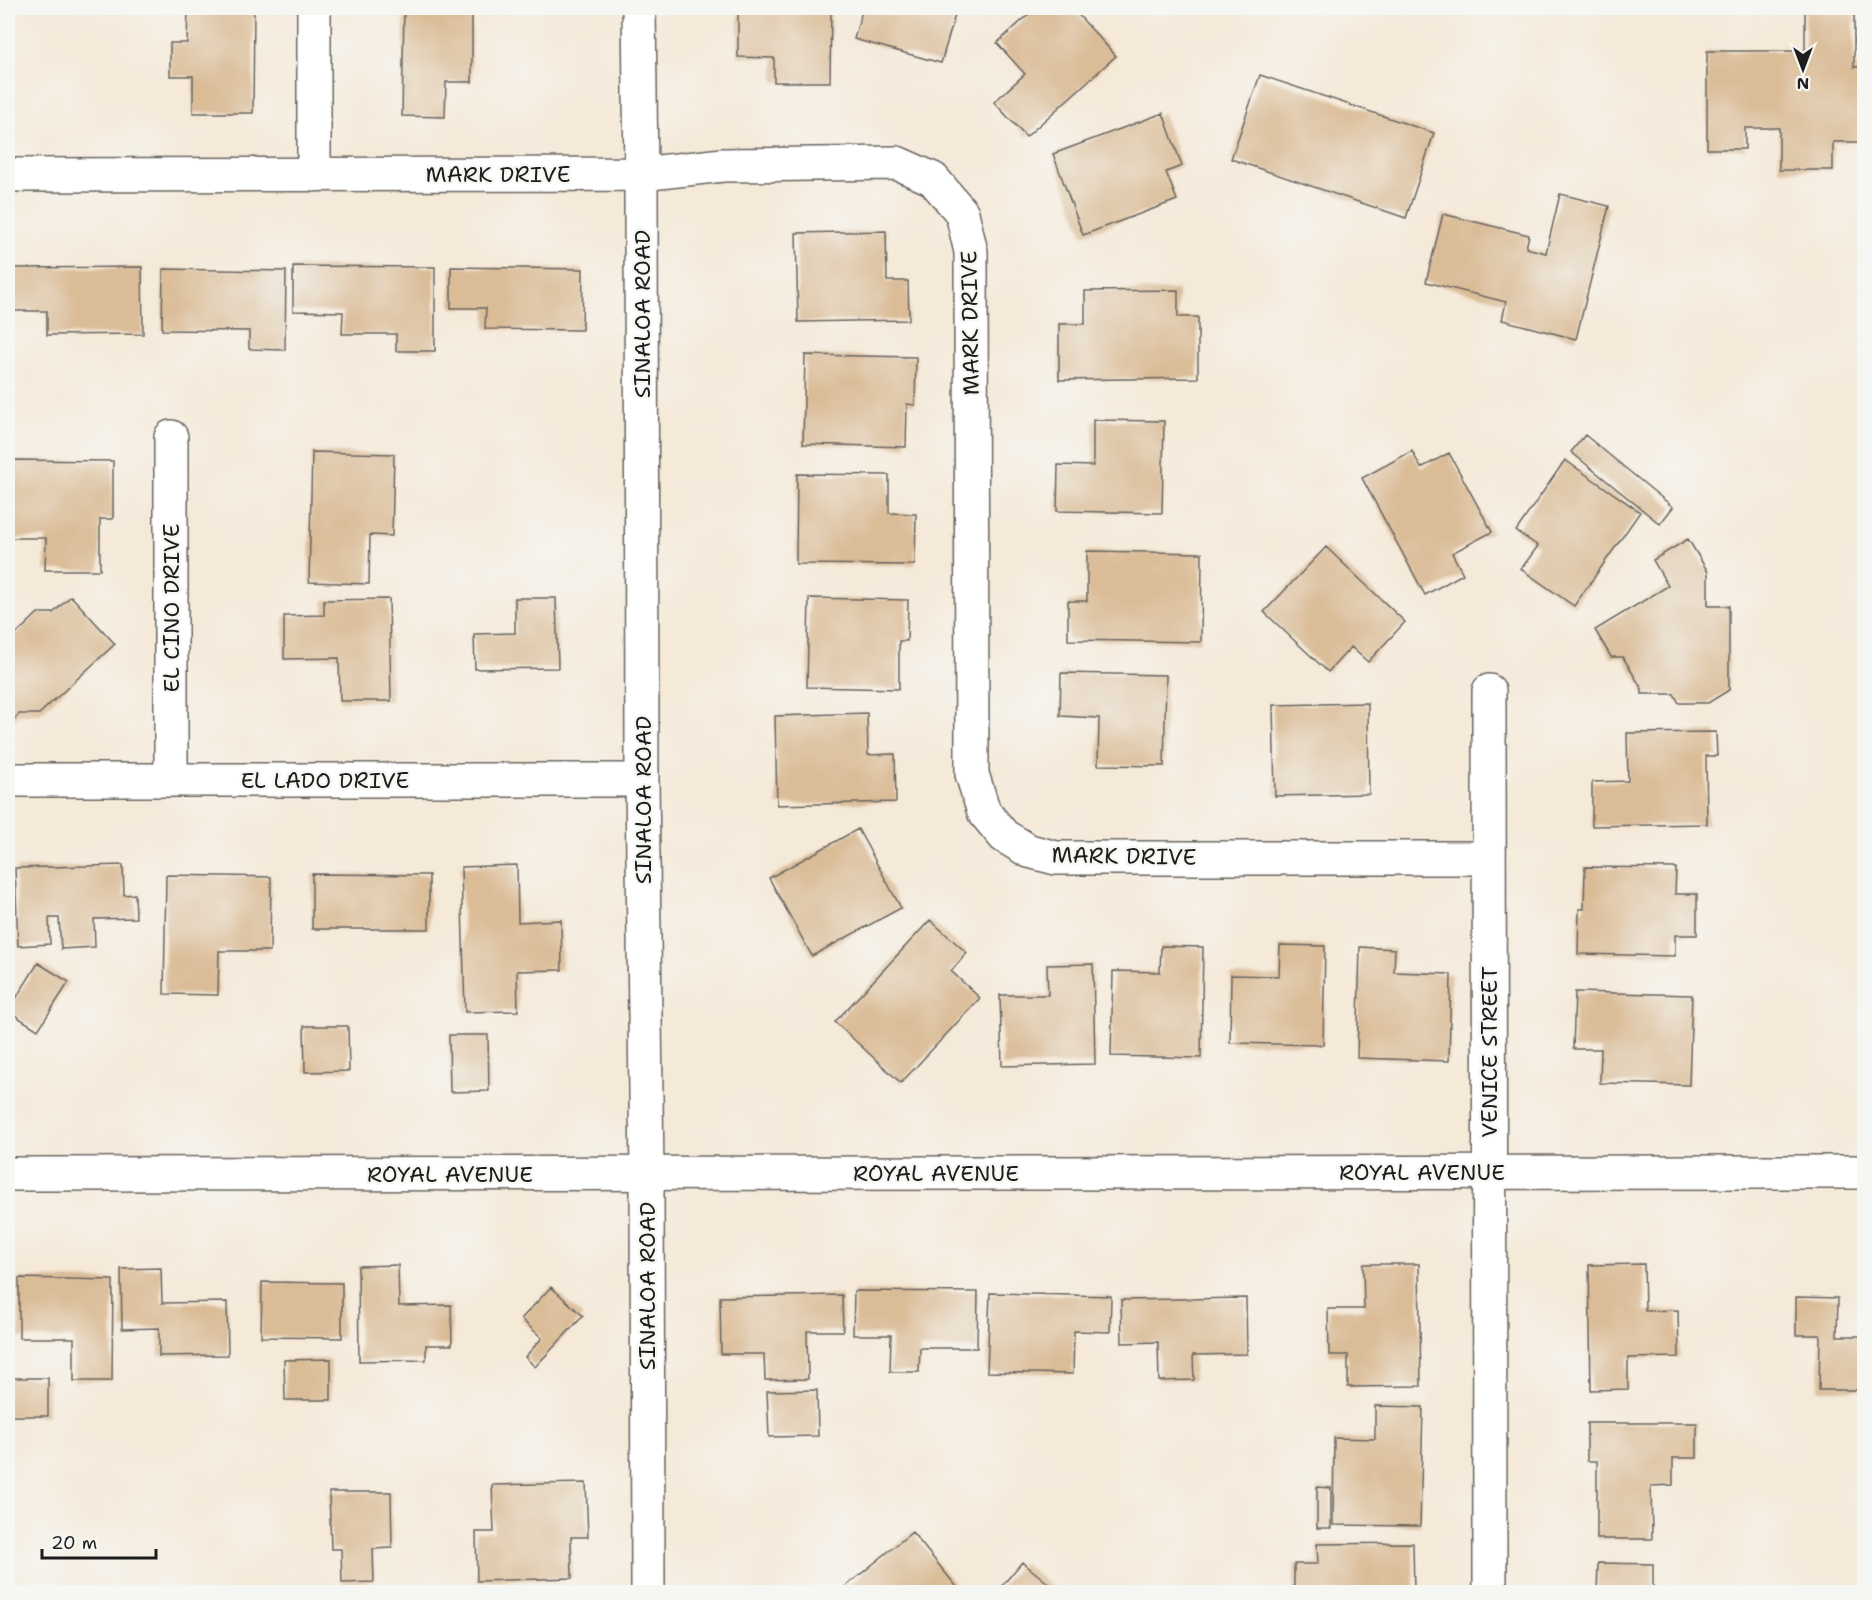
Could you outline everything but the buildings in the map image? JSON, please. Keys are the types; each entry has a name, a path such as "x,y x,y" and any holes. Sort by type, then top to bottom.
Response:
{"street":[{"path":"314,8 314,175"},
{"name":"SINALOA ROAD","path":"639,8 648,1593"},
{"name":"MARK DRIVE","path":"8,175 641,174 723,165 897,163 933,179 962,213 971,252 972,774 984,812 1004,836 1029,852 1056,858 1489,858"},
{"name":"EL CINO DRIVE","path":"171,437 171,780"},
{"name":"VENICE STREET","path":"1489,691 1490,1593"},
{"name":"EL LADO DRIVE","path":"8,780 642,780"},
{"name":"ROYAL AVENUE","path":"8,1174 1864,1172"}]}
